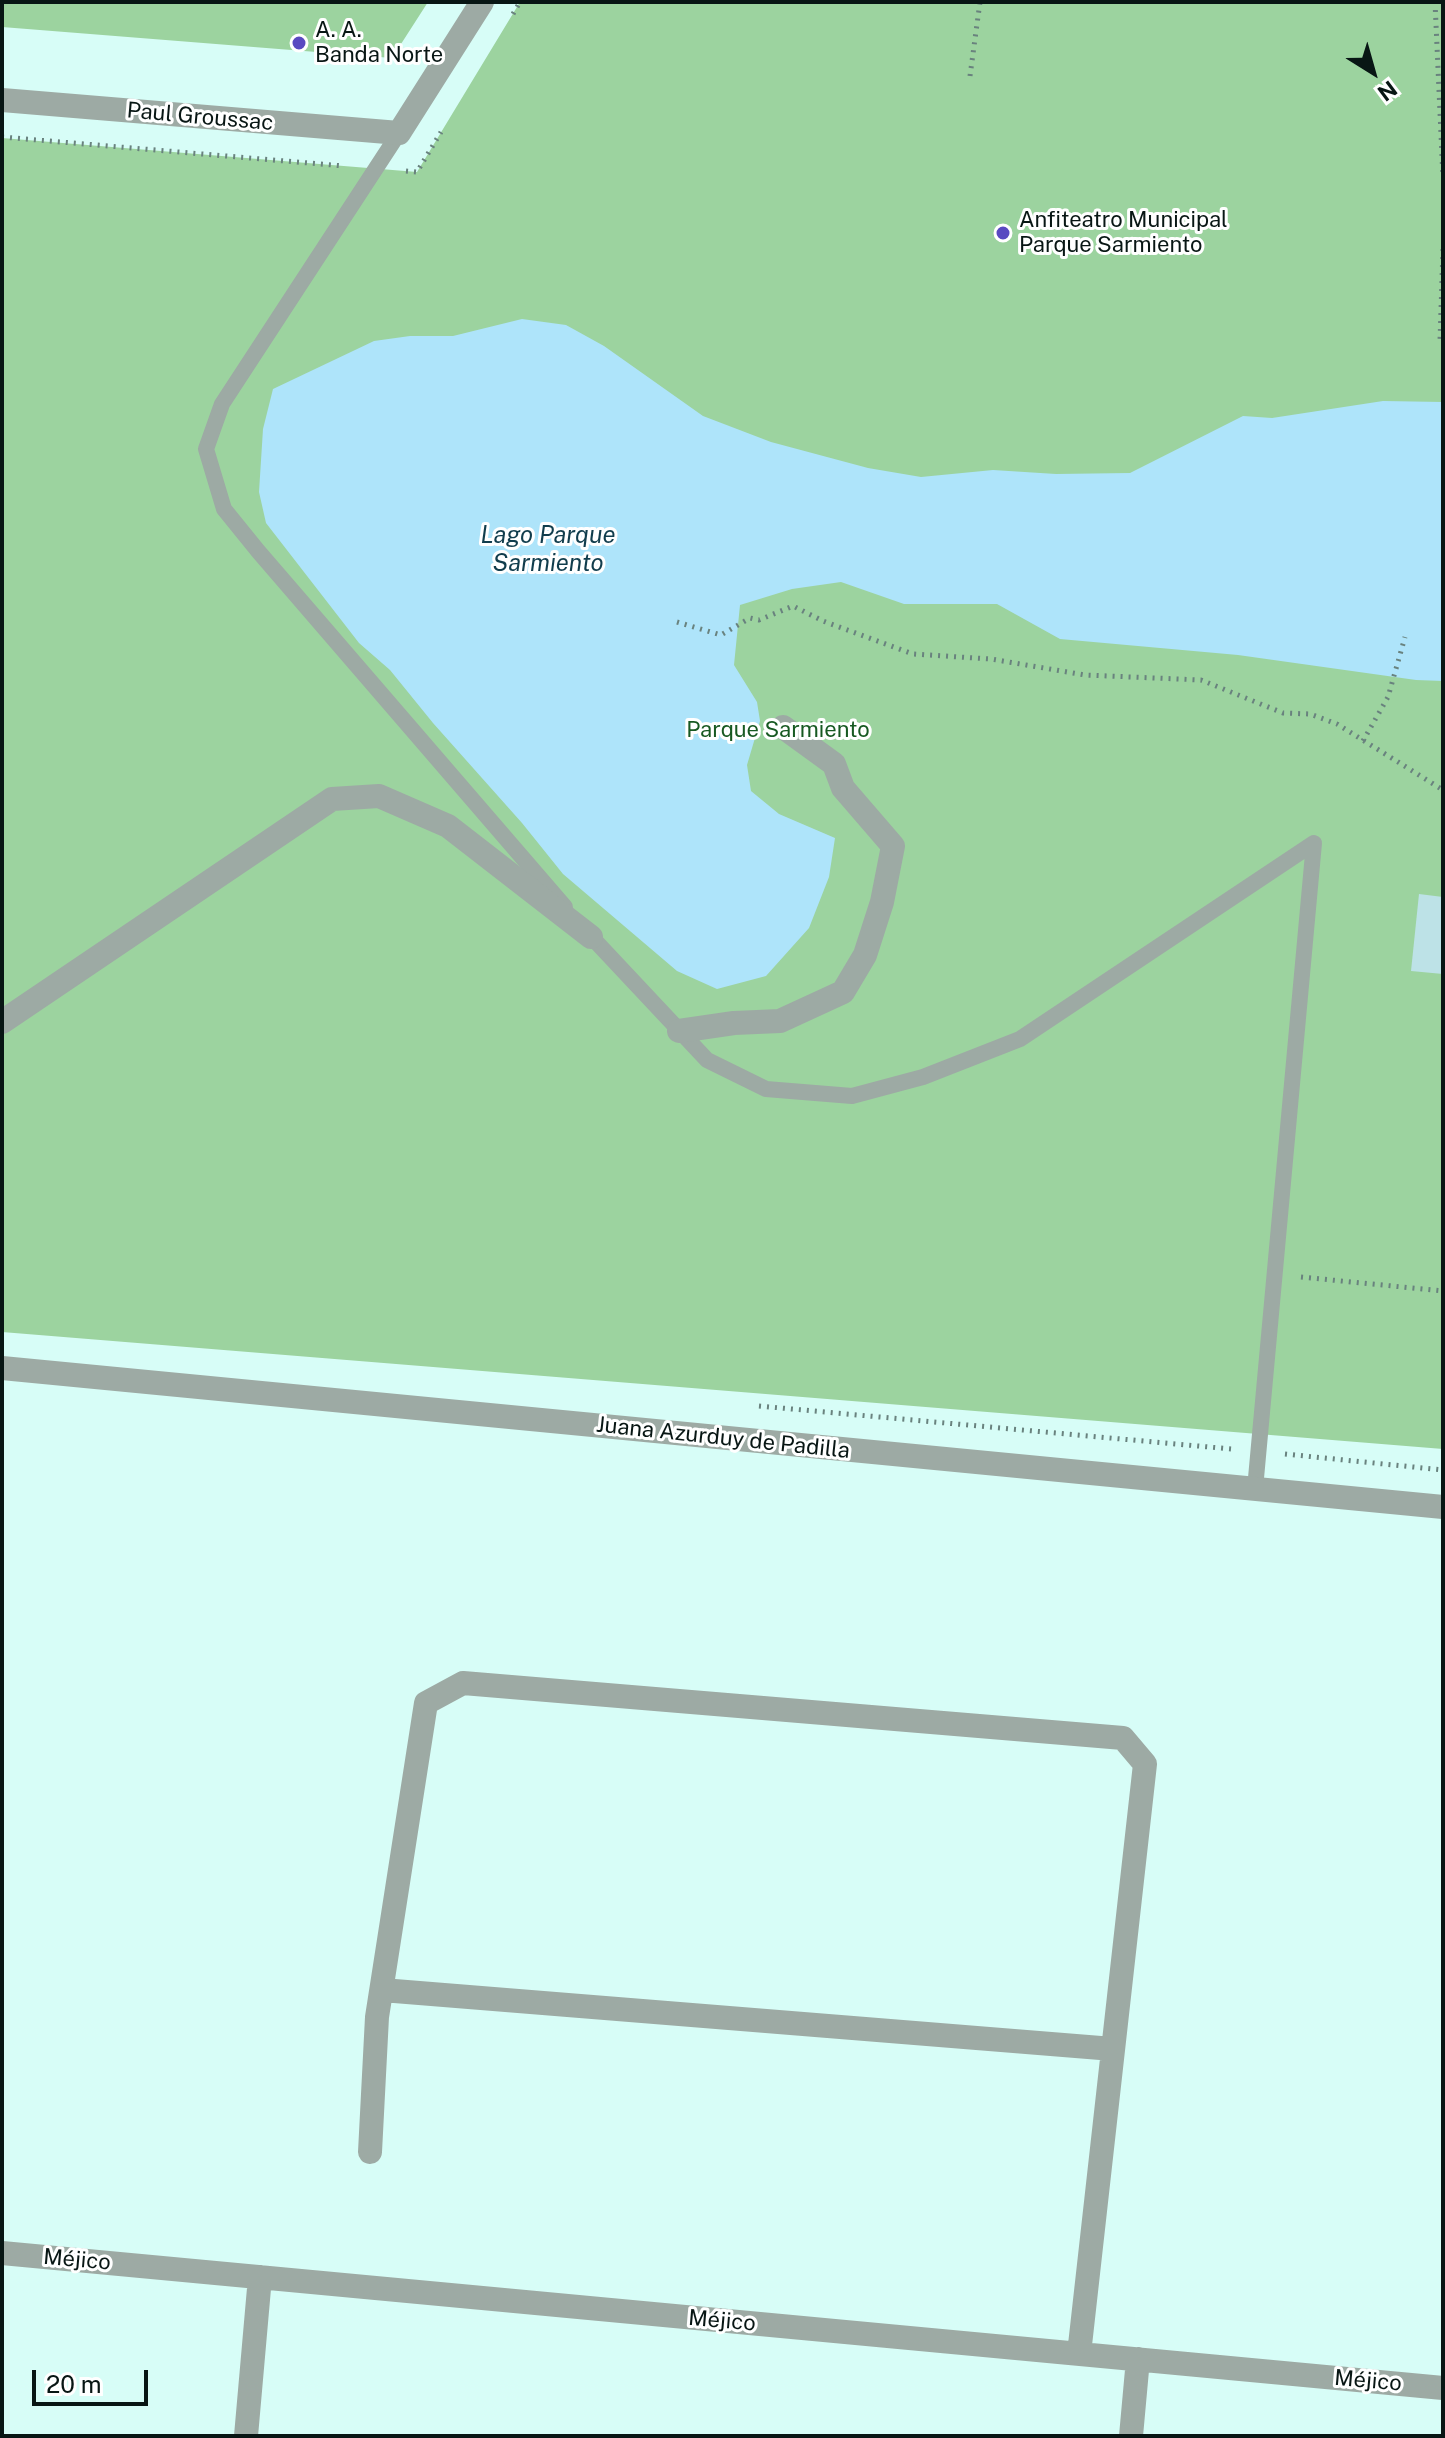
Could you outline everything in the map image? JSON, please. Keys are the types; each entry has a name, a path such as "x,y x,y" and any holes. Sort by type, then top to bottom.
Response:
{"street":[{"path":"399,133 482,2"},
{"name":"Paul Groussac","path":"2,100 399,133"},
{"path":"679,1031 734,1023 780,1021 843,992 865,955 882,902 893,846 843,788 834,764 783,727"},
{"path":"2,1022 332,799 379,796 448,826 591,937"},
{"name":"Juana Azurduy de Padilla","path":"2,1368 1443,1507"},
{"path":"370,2152 377,2017 426,1703 463,1683 1123,1738 1145,1764 1079,2354"},
{"path":"382,1990 1113,2049"},
{"name":"Méjico","path":"2,2253 1443,2388"},
{"path":"246,2436 260,2277"},
{"path":"1131,2436 1138,2359"}],"lane":[{"path":"399,133 222,404 206,449 224,509 591,937 707,1060 766,1089 852,1096 923,1077 1020,1039 1314,843 1255,1489"}],"path":[{"path":"970,76 980,2"},
{"path":"1435,2 1443,178"},
{"path":"1443,249 1440,341 1443,343"},
{"path":"677,622 721,635 750,618 759,620 793,606 873,641 913,654 991,659 1085,675 1201,680 1283,713 1310,714 1337,724 1443,790"},
{"path":"1363,741 1388,697 1405,637"},
{"path":"1275,1274 1443,1291"}],"green space":[{"name":"A. A. Banda Norte","path":"2,2 428,2 392,58 2,27"},
{"name":"Parque Sarmiento","path":"520,2 1443,2 1443,1449 2,1332 2,138 417,172"}],"water":[{"name":"Lago Parque Sarmiento","path":"522,319 566,325 604,346 703,416 771,442 868,468 921,477 993,470 1056,474 1130,473 1243,416 1272,418 1383,401 1443,402 1443,681 1416,680 1238,655 1060,639 997,604 904,604 841,582 792,589 740,605 734,665 757,702 760,721 747,765 751,791 779,814 835,838 829,877 809,928 766,976 717,989 677,971 563,874 390,670 359,643 266,523 259,492 263,429 273,389 374,341 410,336 453,336"}],"building":[{"path":"1419,894 1443,897 1443,974 1411,971"}],"place":[{"name":"A. A. Banda Norte","path":"299,43"},
{"name":"Anfiteatro Municipal Parque Sarmiento","path":"1003,233"}]}
